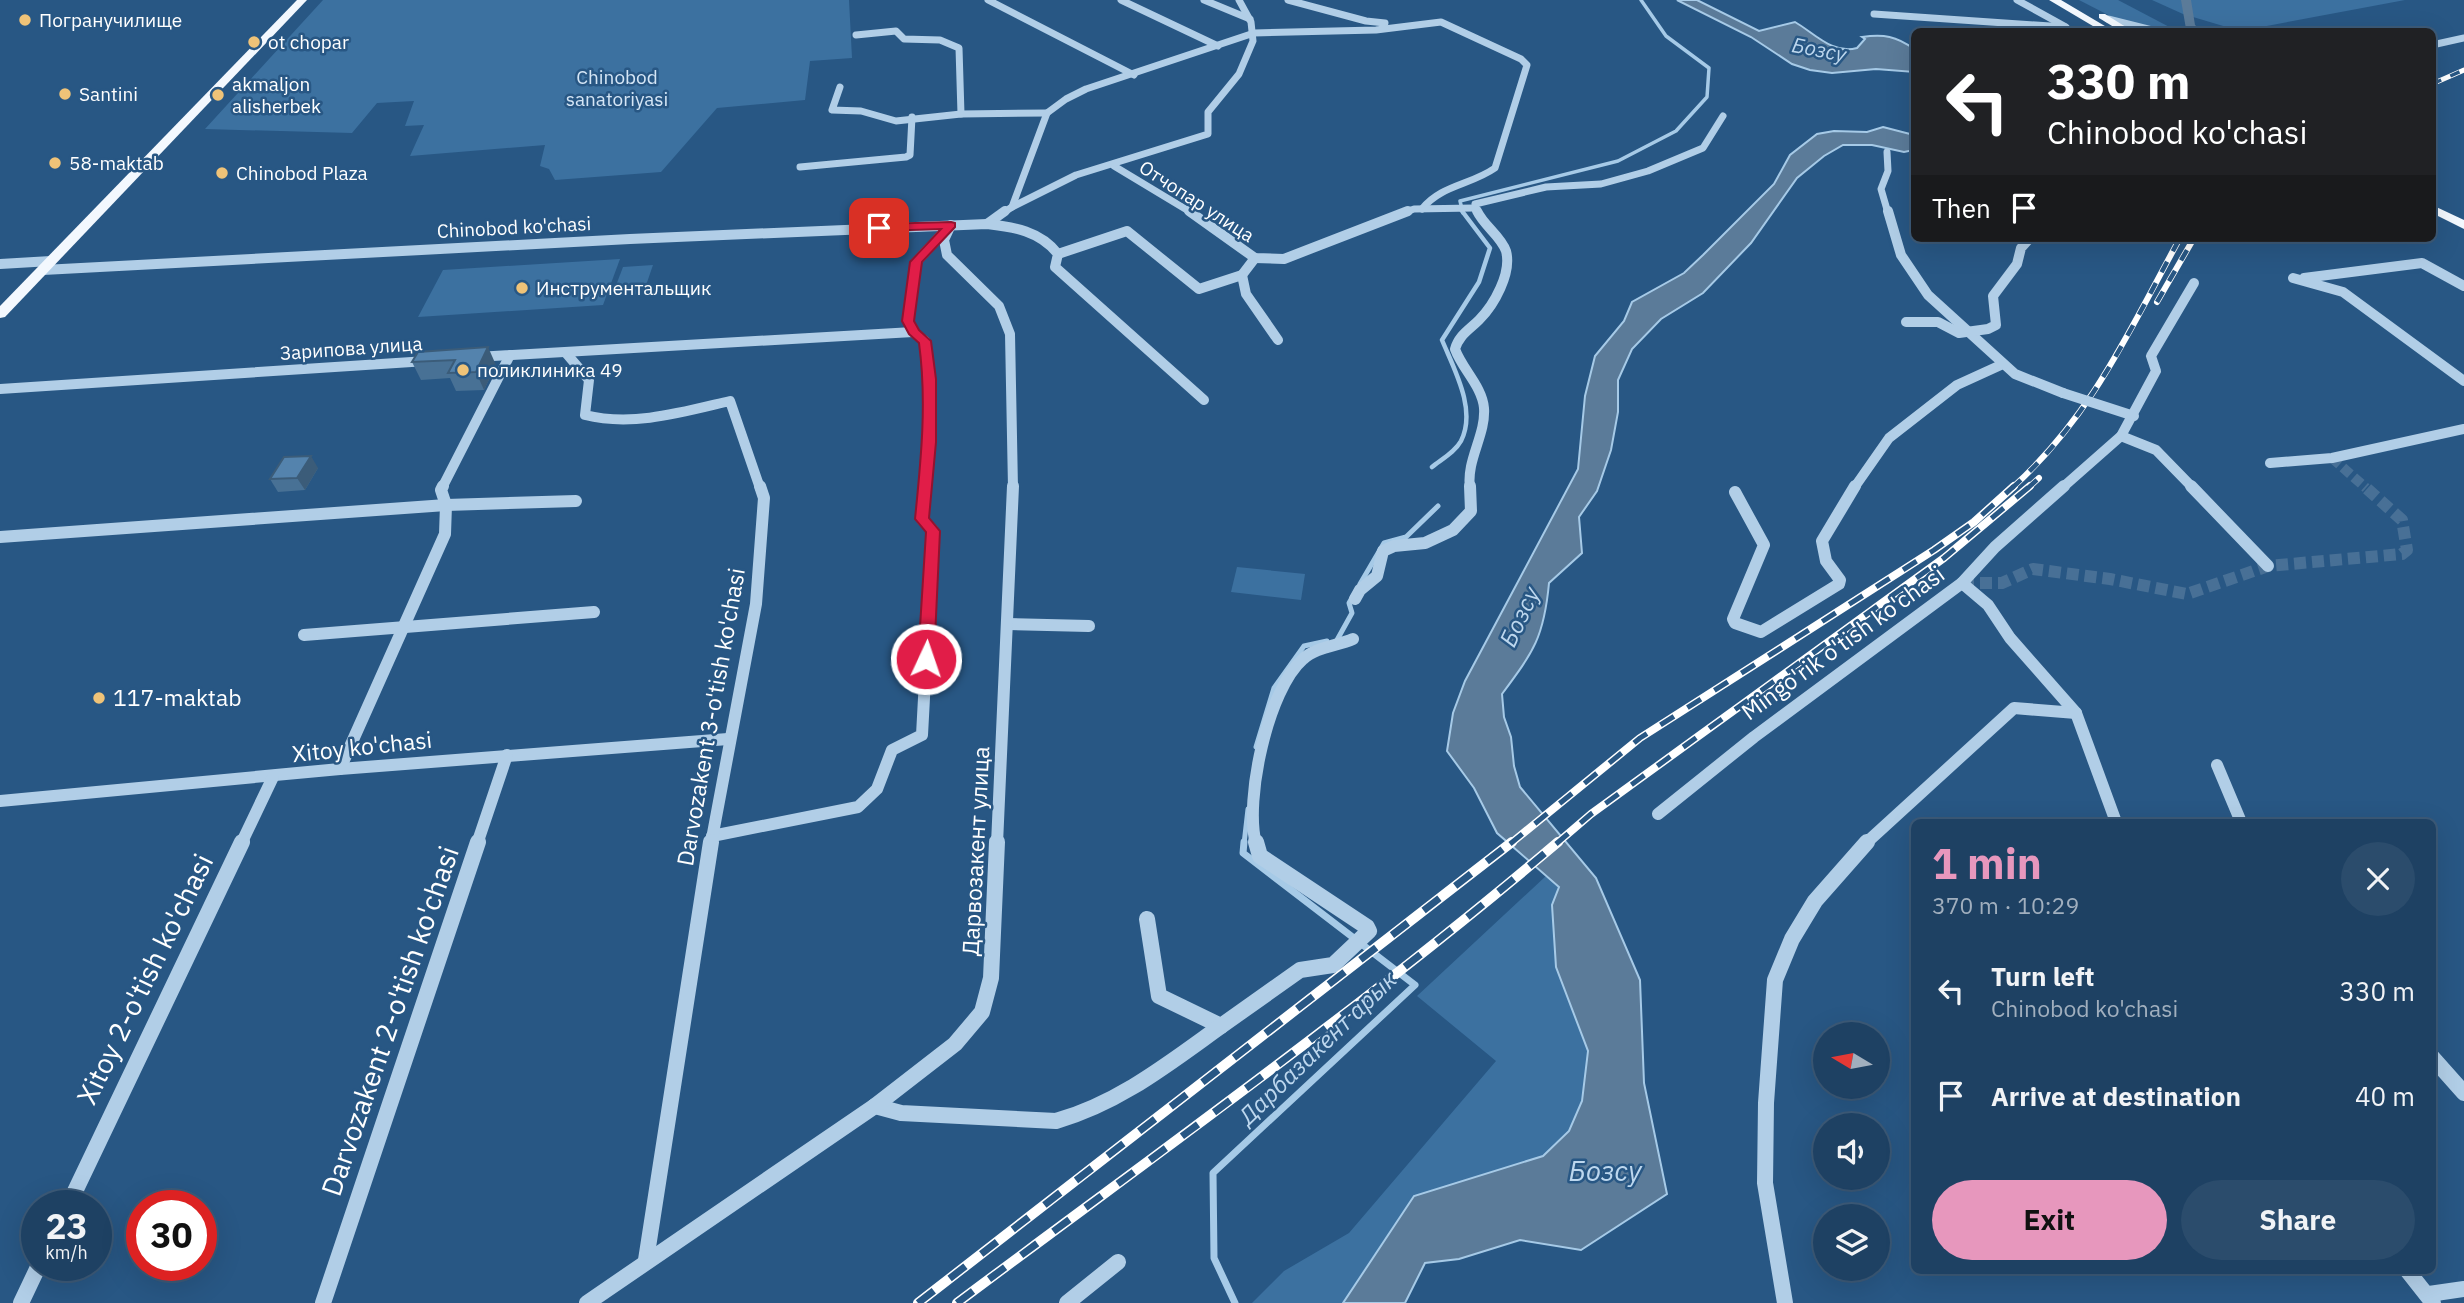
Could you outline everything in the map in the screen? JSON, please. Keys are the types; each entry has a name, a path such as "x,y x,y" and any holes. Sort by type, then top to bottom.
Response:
{"main road":[{"path":"0,314 302,0"},
{"path":"2054,0 2104,28"},
{"path":"2072,0 2123,28"},
{"path":"2436,200 2464,215"},
{"path":"2436,210 2464,225"}],"street":[{"path":"988,0 1134,75"},
{"path":"1121,0 1218,46"},
{"path":"1204,0 1250,19"},
{"path":"987,224 1012,207 1076,176 1208,134 1208,112 1244,64 1251,50 1254,33 1250,19 1239,0"},
{"path":"1288,0 1366,21 1385,23"},
{"path":"2017,0 2066,28"},
{"path":"1874,14 2055,28"},
{"path":"2108,19 2144,28"},
{"name":"Отчопар улица","path":"1254,33 1376,30 1441,22 1521,59 1527,65 1495,168 1430,196 1422,209"},
{"path":"856,35 894,31 904,39 934,40 956,45 959,48 961,114"},
{"path":"1012,207 1047,113 1074,94 1254,33"},
{"path":"2436,44 2464,38"},
{"path":"840,87 832,110 860,111 891,120 961,114 1047,113"},
{"path":"1356,599 1360,590 1377,576 1377,560 1383,551 1394,544 1422,543 1444,534 1466,519 1472,510 1469,476 1481,432 1484,404 1460,365 1455,349 1463,334 1493,303 1507,257 1503,245 1474,208 1475,204 1546,187 1601,184 1648,171 1703,148 1723,116"},
{"path":"800,167 906,157 910,155 912,117"},
{"path":"1887,152 1888,171 1881,189 1901,255 1928,295 2015,374 2134,416"},
{"name":"Отчопар улица","path":"1114,166 1187,210 1255,258 1284,259 1414,209 1474,208"},
{"name":"Chinobod ko'chasi","path":"47,266 987,224 1014,227 1034,234 1052,244 1058,254"},
{"path":"712,836 858,807 873,798 878,791 892,750 922,735 933,531 922,519 930,442 930,379 925,341 913,332 908,321 916,262 951,225"},
{"name":"Дарвозакент улица","path":"587,1303 646,1260 875,1106 964,1036 982,1012 989,994 1013,478 1010,334 999,306 947,254 944,240 951,225"},
{"path":"1204,400 1055,267 1058,254 1127,231 1198,289 1242,275 1255,258"},
{"path":"1906,322 1938,322 1959,333 1996,325 1993,296 2017,264 2021,248 2026,242"},
{"path":"2464,286 2422,263 2293,278 2343,292 2355,299 2464,381"},
{"path":"0,264 47,266"},
{"path":"2340,273 2357,294 2355,299"},
{"path":"1242,275 1246,294 1278,340"},
{"path":"1962,583 1995,547 2121,436 2156,371 2151,356 2194,283"},
{"path":"469,358 913,332"},
{"name":"Darvozakent 3-o'tish ko'chasi","path":"566,353 589,380 585,415 601,422 671,414 730,401 764,498 756,604 712,836 646,1260"},
{"path":"341,769 445,534 446,505 441,491 510,355"},
{"name":"Зарипова улица","path":"0,389 441,360"},
{"path":"1735,492 1763,545 1733,619 1735,623 1761,632 1839,584 1840,580 1826,561 1822,541 1841,506 1889,438 1957,385 2003,364"},
{"path":"2270,463 2332,458 2464,429"},
{"path":"2121,436 2156,450 2268,566"},
{"path":"0,537 446,505 576,501"},
{"name":"Mingo'rik o'tish ko'chasi","path":"1658,814 1754,737 1962,583 1988,605 2010,638 2076,713 2115,819"},
{"path":"304,635 594,612"},
{"path":"1008,624 1089,626"},
{"path":"875,1106 901,1113 1056,1121 1079,1116 1123,1094 1300,970 1333,965 1348,952 1369,931 1367,927 1260,856 1254,837 1261,746 1286,684 1301,659 1353,639"},
{"path":"1785,1303 1765,1183 1766,1103 1775,980 1792,939 1815,901 1866,843 2014,708 2076,713"},
{"name":"Xitoy ko'chasi","path":"4,801 341,769 729,739"},
{"name":"Darvozakent 2-o'tish ko'chasi","path":"323,1303 507,755"},
{"path":"2217,765 2240,819"},
{"name":"Xitoy 2-o'tish ko'chasi","path":"76,1190 273,777"},
{"path":"0,814 4,801"},
{"path":"1147,919 1159,996 1221,1026"},
{"path":"2436,1061 2464,1093"},
{"path":"1067,1303 1118,1262"},
{"path":"2410,1274 2431,1299 2464,1289"},
{"path":"21,1303 31,1281"}],"green space":[{"name":"Chinobod sanatoriyasi","path":"323,0 849,0 852,58 810,61 805,100 717,108 661,172 555,180 549,169 540,166 545,145 410,156 424,125 405,126 414,101 377,103 352,133 205,129"},
{"path":"2079,0 2118,0 2171,28 2161,28 2118,20"},
{"path":"2152,0 2405,0 2256,28 2230,28 2183,14"},
{"name":"Инструментальщик","path":"620,259 603,305 418,317 443,270"},
{"path":"653,265 643,294 612,296 623,267"},
{"path":"1237,567 1305,574 1301,600 1231,592"},
{"path":"1546,876 1559,887 1552,905 1556,967 1588,1051 1582,1101 1569,1131 1543,1156 1414,1196 1343,1303 1252,1303 1284,1271 1349,1233 1496,1061 1417,996"}],"water":[{"name":"Бозсу","path":"1677,0 1697,0 1759,31 1795,22 1824,42 1840,48 1857,48 1865,39 1862,37 1883,36 1895,39 1911,47 1911,72 1876,69 1832,73 1810,70 1792,64 1751,37"},
{"name":"Бозсу","path":"1883,127 1911,134 1911,151 1904,152 1872,145 1843,145 1824,156 1797,178 1751,243 1703,293 1661,319 1632,349 1618,380 1618,412 1611,450 1597,491 1579,517 1582,553 1549,583 1544,617 1536,643 1502,694 1504,717 1511,737 1514,766 1520,787 1596,878 1640,980 1644,1083 1667,1194 1581,1250 1520,1240 1459,1259 1425,1263 1405,1303 1343,1303 1414,1196 1543,1156 1569,1131 1582,1101 1588,1051 1556,967 1552,905 1559,887 1497,833 1474,788 1447,751 1453,713 1465,681 1578,469 1585,396 1595,356 1624,321 1632,302 1684,273 1774,184 1790,155 1817,134 1834,131 1867,132"}],"building":[{"path":"488,347 476,372 448,373 455,360 412,362 418,352"},
{"path":"311,456 297,478 270,479 284,457"}],"waterway":[{"name":"Дарбазакент арык","path":"1463,212 1460,201 1618,161 1676,131 1707,97 1709,68 1666,36 1641,0"},
{"path":"2186,0 2192,28"},
{"name":"Дарбазакент арык","path":"1432,467 1452,452 1461,441 1465,429 1462,390 1442,340 1479,282 1490,248 1463,212"},
{"name":"Дарбазакент арык","path":"1360,584 1384,543 1406,537 1438,506"},
{"name":"Дарбазакент арык","path":"1337,640 1352,613 1349,603 1353,596"},
{"name":"Дарбазакент арык","path":"1256,747 1274,688 1304,646 1327,641"},
{"name":"Дарбазакент арык","path":"1244,844 1248,809"},
{"name":"Дарбазакент арык","path":"1235,1303 1214,1258 1213,1173 1415,985 1243,853 1244,842"}],"tunnel":[{"path":"2332,458 2366,488"},
{"path":"1962,583 2002,583 2033,569 2110,579 2187,594 2268,566 2402,554 2407,550 2402,520 2364,486"}],"railway":[{"path":"2436,82 2464,70"},
{"path":"2014,486 2065,432 2087,402 2126,339 2178,242"},
{"path":"2157,302 2192,242"},
{"path":"2028,488 2039,478"},
{"path":"1510,844 1640,738 1934,550 1974,522 2014,486"},
{"path":"1556,844 1591,814 1944,558 2030,486"},
{"path":"918,1303 1512,842"},
{"path":"957,1303 1337,1020 1558,842"}],"place":[{"name":"Погранучилище","path":"25,20"},
{"name":"ot chopar","path":"254,42"},
{"name":"Santini","path":"65,94"},
{"name":"akmaljon alisherbek","path":"218,95"},
{"name":"58-maktab","path":"55,163"},
{"name":"Chinobod Plaza","path":"222,173"},
{"name":"Инструментальщик","path":"522,288"},
{"name":"поликлиника 49","path":"463,370"},
{"name":"117-maktab","path":"99,698"}],"route":[{"path":"879,228 951,225 916,262 908,321 913,332 925,341 930,379 930,442 922,519 933,531 926,659"}]}
